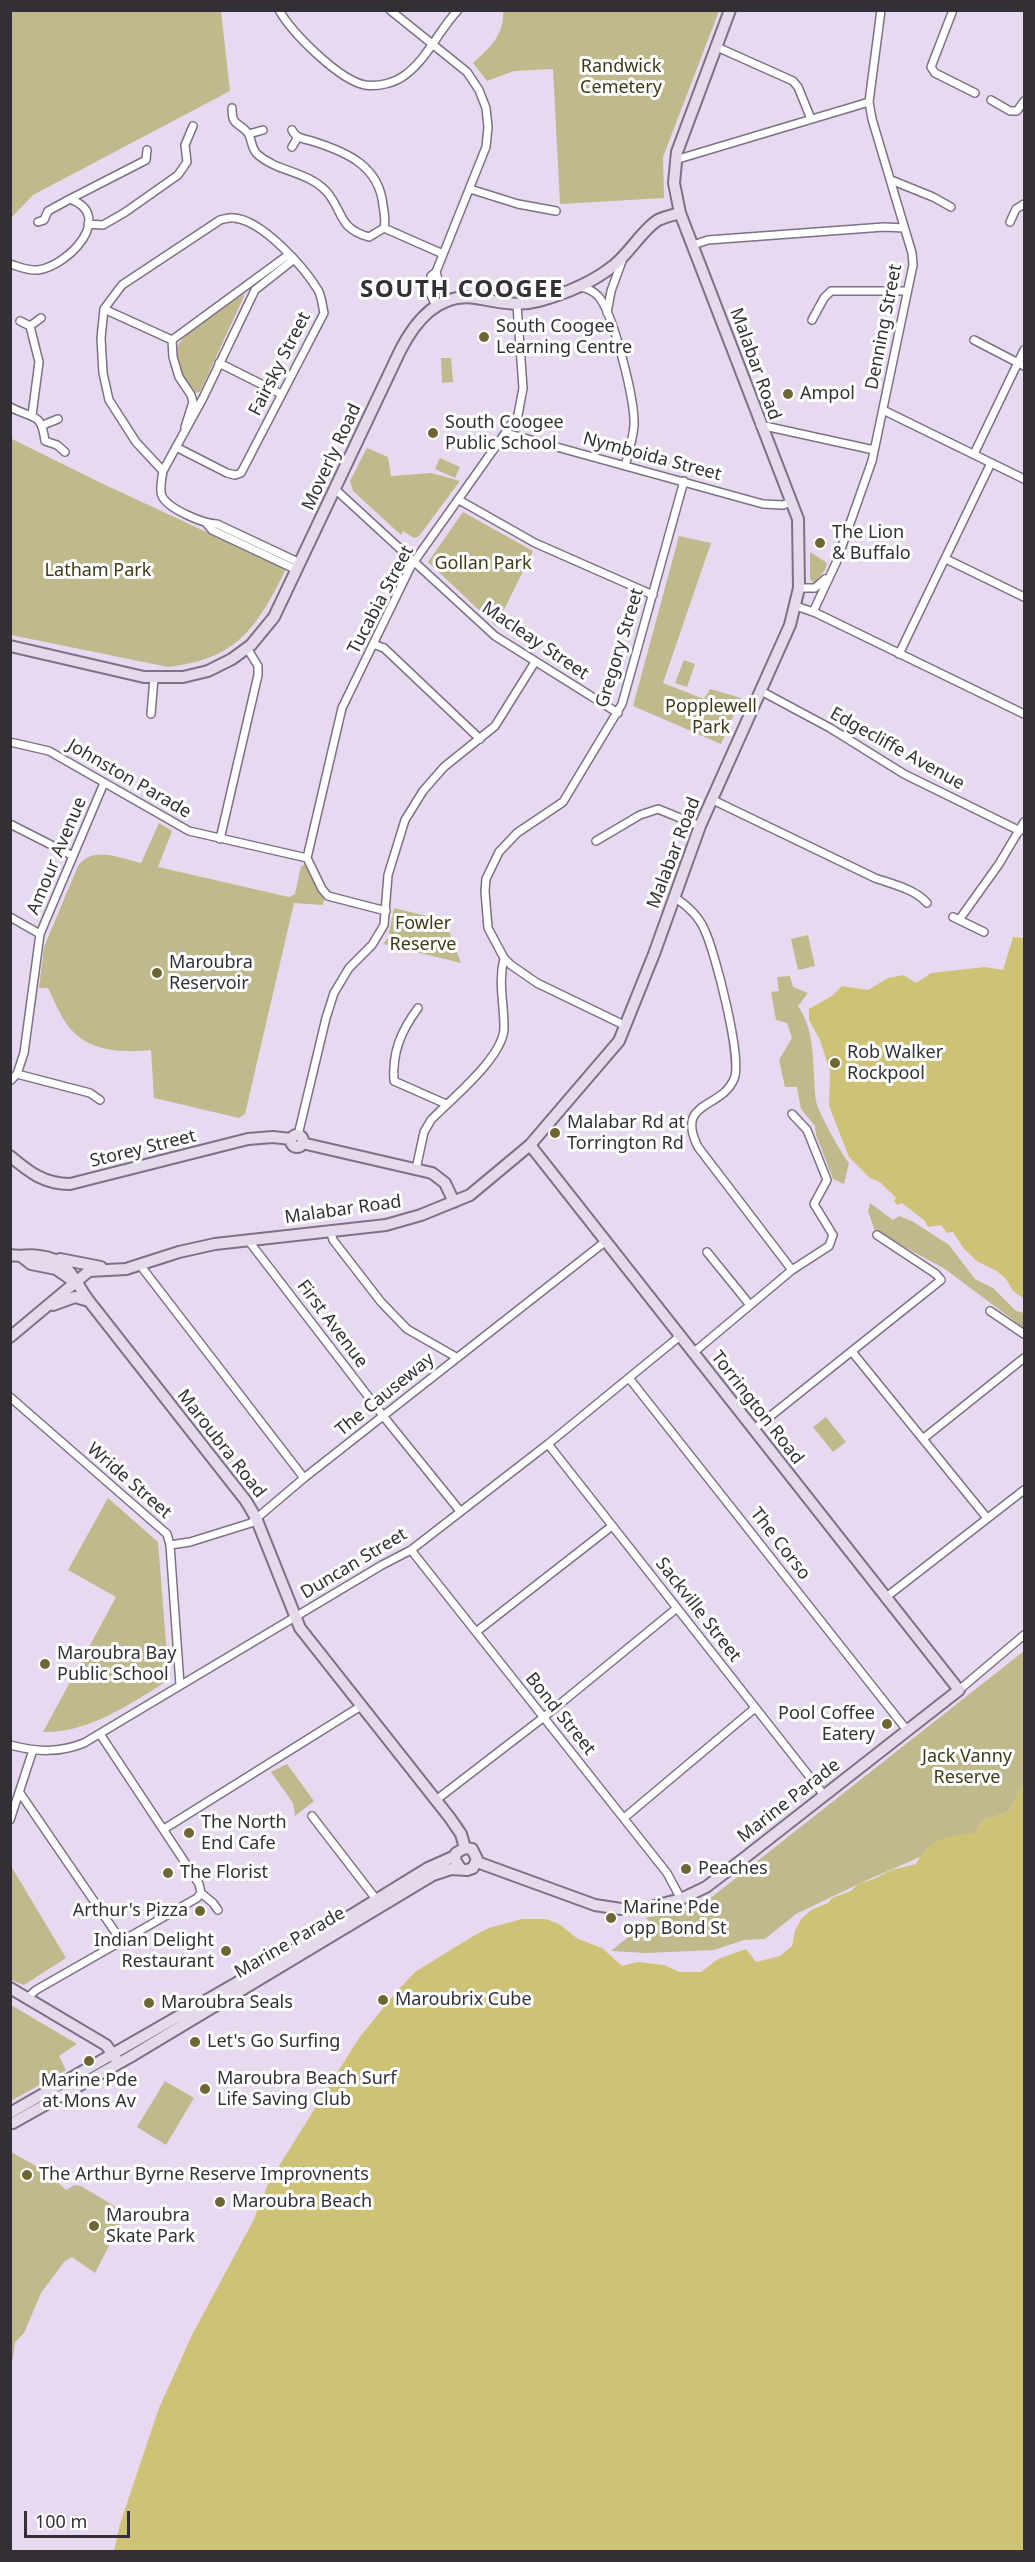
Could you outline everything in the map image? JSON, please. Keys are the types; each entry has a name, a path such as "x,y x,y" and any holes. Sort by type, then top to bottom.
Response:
{"street":[{"path":"279,10 320,58 348,78 366,85 391,83 402,77 432,44 458,10"},
{"path":"390,10 471,78 486,108 488,128 486,147 436,272 431,276 430,293 436,306"},
{"name":"Malabar Road","path":"10,1337 89,1271 108,1272 140,1265 198,1247 386,1225 421,1215 480,1189 530,1145 609,1054 626,1026 700,826 761,691 796,606 799,588 798,519 760,426 680,213 674,183 675,160 730,10"},
{"path":"953,10 931,66 935,73 975,93"},
{"name":"Denning Street","path":"813,612 862,494 883,410 913,265 869,102 880,11"},
{"path":"717,46 793,81 812,119"},
{"path":"991,100 1010,111 1017,111 1024,101"},
{"path":"675,160 869,102"},
{"path":"232,108 232,119 249,134 255,152 267,162 309,178 326,192 349,229 369,237 384,228"},
{"path":"88,224 103,225 178,176 187,162 185,145 193,126"},
{"path":"249,134 263,130"},
{"path":"292,130 298,137 344,154 360,163 374,175 382,200 384,228"},
{"path":"292,147 298,137"},
{"path":"44,223 48,211 149,162 147,150"},
{"path":"891,180 951,207"},
{"path":"470,189 508,202 556,211"},
{"path":"10,264 29,270 48,267 64,258 82,243 88,224 84,208 78,202 70,199"},
{"path":"1010,222 1016,209 1024,204"},
{"name":"Moverly Road","path":"10,646 154,678 183,677 208,671 232,659 247,648 274,617 408,336 419,320 436,306 448,300 467,297 517,305 538,301 575,287 603,273 623,258 658,220 680,213"},
{"name":"Fairsky Street","path":"163,471 136,442 109,400 103,374 101,338 105,309 122,285 220,220 234,218 254,225 291,257 319,292 324,313 241,472 235,475 227,473 178,446"},
{"path":"693,245 708,240 884,227 904,228"},
{"path":"384,228 443,254"},
{"path":"172,340 291,257"},
{"path":"291,257 255,290 178,446 163,471 162,496 172,506 207,524 217,524 299,566"},
{"path":"607,313 611,291 623,258"},
{"path":"436,272 448,300"},
{"path":"575,287 585,288 597,294 607,313 632,396 634,426 625,466"},
{"path":"812,320 824,298 831,291 894,289 908,291"},
{"name":"Tucabia Street","path":"307,858 338,720 373,644 414,563 518,415 523,388 517,305"},
{"path":"105,309 172,340"},
{"path":"30,326 41,318"},
{"path":"20,321 30,326 39,362 32,415"},
{"path":"172,340 173,357 179,377 193,402 178,446"},
{"path":"974,340 1022,364"},
{"path":"974,454 1022,364 1024,350"},
{"path":"219,363 281,394"},
{"path":"10,407 32,415 43,425 45,441 57,445 65,452"},
{"path":"883,410 1024,478"},
{"path":"43,425 58,419"},
{"path":"760,426 874,450"},
{"name":"Nymboida Street","path":"506,433 763,504 783,505 791,502"},
{"path":"899,654 992,463"},
{"name":"Gregory Street","path":"626,1026 537,982 504,958 492,939 486,917 484,891 492,865 507,843 517,833 563,802 618,713 684,481"},
{"name":"Macleay Street","path":"335,489 495,636 618,713"},
{"path":"459,500 534,543 653,595"},
{"path":"946,559 1024,597"},
{"path":"799,588 815,588 829,575"},
{"path":"796,606 813,612 1024,714"},
{"path":"373,644 384,648 480,739"},
{"path":"220,838 258,675 258,666 247,648"},
{"path":"297,1139 334,993 349,968 382,932 390,866 405,820 432,779 444,766 495,726 536,662"},
{"path":"151,714 154,678"},
{"name":"Edgecliffe Avenue","path":"761,691 830,728 904,774 1020,831"},
{"name":"Johnston Parade","path":"10,742 49,751 189,831 307,858"},
{"name":"Amour Avenue","path":"10,1081 17,1074 24,1053 40,934 104,783"},
{"path":"712,800 875,878 922,897 927,903"},
{"path":"596,842 640,815 658,809 700,826"},
{"path":"984,932 956,919 1020,831 1024,822"},
{"path":"10,824 73,856"},
{"path":"307,858 322,889 328,896 386,911"},
{"path":"674,897 689,907 706,933 737,1054 734,1080 728,1088 696,1112 691,1123 691,1133 698,1146 792,1270"},
{"path":"10,916 40,934"},
{"path":"416,1169 426,1126 499,1047 504,1028 500,974 504,958"},
{"path":"418,1008 399,1037 391,1082 446,1104"},
{"path":"17,1074 90,1093 100,1100"},
{"path":"693,1353 792,1270 829,1246 833,1236 814,1204 827,1180 807,1130 792,1114"},
{"name":"Storey Street","path":"10,1156 41,1179 70,1184 248,1139 273,1137 297,1139 440,1176 446,1183 454,1202"},
{"name":"Torrington Road","path":"530,1145 958,1690"},
{"path":"330,1230 333,1240 381,1302 406,1329 456,1357"},
{"path":"753,1430 941,1281 936,1274 877,1235"},
{"name":"First Avenue","path":"248,1240 460,1511"},
{"name":"The Causeway","path":"170,1545 190,1542 251,1523 456,1357 606,1241"},
{"path":"707,1252 750,1305"},
{"path":"16,1256 51,1257 97,1265 108,1272"},
{"path":"16,1256 31,1264 56,1269 75,1282"},
{"name":"Maroubra Road","path":"51,1257 70,1269 75,1282 89,1301 240,1492 256,1518 300,1628 462,1834 465,1848"},
{"path":"140,1265 304,1478"},
{"path":"45,1308 72,1297 89,1301"},
{"path":"990,1311 1024,1334"},
{"name":"Duncan Street","path":"10,1745 33,1750 58,1751 72,1748 100,1734 295,1616 411,1551 681,1336"},
{"path":"853,1353 987,1518"},
{"path":"924,1438 1024,1358"},
{"name":"The Corso","path":"629,1378 906,1729"},
{"name":"Wride Street","path":"10,1397 166,1534 170,1545 180,1685"},
{"name":"Sackville Street","path":"548,1444 824,1795"},
{"path":"885,1598 1024,1490"},
{"path":"476,1632 612,1526"},
{"name":"Bond Street","path":"411,1551 624,1818 667,1874 681,1899"},
{"path":"436,1800 544,1717 677,1608"},
{"name":"Marine Parade","path":"477,1862 595,1905 621,1909 647,1908 681,1899 706,1887 958,1690 1024,1635"},
{"path":"164,1829 361,1706"},
{"path":"624,1818 755,1708"},
{"path":"100,1734 199,1884 201,1893 218,1910"},
{"path":"10,1820 33,1750"},
{"path":"20,1793 122,1942"},
{"path":"312,1816 376,1899"},
{"path":"465,1848 475,1852 477,1862 470,1870 460,1868 455,1856 465,1848"},
{"name":"Marine Parade","path":"11,2121 376,1899 428,1868 455,1856"},
{"name":"Marine Parade","path":"116,2059 358,1923 434,1875 460,1868"},
{"path":"27,1998 36,1990 198,1898 201,1893"},
{"path":"10,1989 106,2045 116,2059"}],"green space":[{"path":"11,11 221,11 230,91 33,195 11,218"},
{"name":"Randwick Cemetery","path":"503,11 719,11 663,157 664,198 560,204 553,69 514,71 487,81 473,63 499,34"},
{"path":"245,294 200,392 194,393 176,359 176,351 180,343 196,327"},
{"path":"441,358 451,358 453,382 442,383"},
{"name":"Latham Park","path":"10,438 286,569 265,608 242,637 228,648 192,663 168,667 11,635"},
{"path":"367,448 388,457 391,476 431,473 460,481 419,536 414,538 403,531 401,535 353,491 350,481"},
{"path":"440,458 460,467 455,478 435,469"},
{"name":"Gollan Park","path":"463,512 533,551 496,626 428,562"},
{"name":"Popplewell Park","path":"679,536 711,543 663,683 704,699 710,689 741,698 721,744 633,706"},
{"path":"810,552 827,563 825,570 814,583 810,579"},
{"path":"684,660 695,664 687,687 675,683"},
{"path":"159,823 172,831 158,867 289,897 295,894 301,866 309,863 325,893 323,905 294,903 245,1114 239,1118 154,1098 151,1050 117,1051 85,1041 68,1026 48,988 39,988 44,947 78,866 91,856 99,855 116,856 141,863"},
{"name":"Fowler Reserve","path":"394,908 444,920 445,930 449,931 461,963 383,944 388,938"},
{"path":"808,935 815,966 798,970 791,939"},
{"path":"790,976 793,987 808,993 798,1006 811,1040 816,1101 830,1132 849,1163 844,1184 833,1179 816,1135 815,1126 801,1109 797,1087 785,1087 779,1060 792,1038 787,1023 776,1020 771,992 779,991 777,977"},
{"path":"870,1203 893,1220 899,1216 912,1221 949,1245 975,1279 993,1288 1016,1311 1024,1313 1024,1328 945,1269 875,1231 868,1211"},
{"path":"826,1417 846,1442 833,1452 813,1427"},
{"path":"108,1498 158,1542 169,1680 125,1707 94,1722 77,1728 43,1732 116,1597 68,1570"},
{"name":"Jack Vanny Reserve","path":"1024,1651 1024,1788 1023,1786 1008,1812 981,1821 975,1833 796,1914 765,1939 744,1940 714,1950 646,1953 611,1951 649,1920 645,1918 684,1911 713,1896"},
{"path":"287,1764 314,1801 295,1816 293,1803 271,1772"},
{"path":"11,1866 66,1958 24,1985 11,1980"},
{"path":"11,2005 77,2044 59,2056 66,2070 11,2101"},
{"path":"165,2081 194,2098 166,2145 137,2127"},
{"path":"11,2152 47,2172 66,2190 75,2185 81,2186 126,2213 95,2273 72,2257 64,2262 41,2293 24,2333 15,2342 11,2370"}],"shaded area":[{"path":"1013,937 1024,938 1024,1299 1013,1291 1006,1279 997,1271 978,1262 964,1249 953,1232 947,1233 941,1225 928,1227 925,1221 902,1203 897,1205 894,1201 896,1198 881,1183 870,1178 849,1157 829,1106 830,1071 820,1040 809,1020 809,1009 832,996 842,986 868,990 888,978 904,975 916,983 931,973 985,967 1003,970"},
{"path":"1022,1785 1024,1788 1024,2551 114,2551 120,2524 159,2408 192,2335 253,2221 269,2182 359,2038 415,1972 489,1928 522,1919 546,1919 559,1924 578,1939 602,1948 622,1966 638,1962 664,1965 679,1972 701,1972 718,1959 746,1949 756,1962 780,1956 792,1946 795,1931 801,1919 811,1910 828,1903 832,1898 851,1891 858,1884 891,1870 916,1864 934,1843 956,1835 975,1833 981,1821 1008,1812"}],"place":[{"name":"South Coogee Learning Centre","path":"484,337"},
{"name":"Ampol","path":"788,394"},
{"name":"South Coogee Public School","path":"433,433"},
{"name":"The Lion & Buffalo","path":"820,543"},
{"name":"Maroubra Reservoir","path":"157,973"},
{"name":"Rob Walker Rockpool","path":"835,1063"},
{"name":"Malabar Rd at Torrington Rd","path":"555,1133"},
{"name":"Maroubra Bay Public School","path":"45,1664"},
{"name":"Pool Coffee Eatery","path":"887,1724"},
{"name":"The North End Cafe","path":"189,1833"},
{"name":"Peaches","path":"686,1869"},
{"name":"The Florist","path":"168,1873"},
{"name":"Arthur's Pizza","path":"200,1911"},
{"name":"Marine Pde opp Bond St","path":"611,1918"},
{"name":"Indian Delight Restaurant","path":"226,1951"},
{"name":"Maroubrix Cube","path":"383,2000"},
{"name":"Maroubra Seals","path":"149,2003"},
{"name":"Let's Go Surfing","path":"195,2042"},
{"name":"Marine Pde at Mons Av","path":"89,2061"},
{"name":"Maroubra Beach Surf Life Saving Club","path":"205,2089"},
{"name":"The Arthur Byrne Reserve Improvnents","path":"27,2175"},
{"name":"Maroubra Beach","path":"220,2202"},
{"name":"Maroubra Skate Park","path":"94,2226"}],"district":[{"name":"SOUTH COOGEE","path":"462,290"}]}
